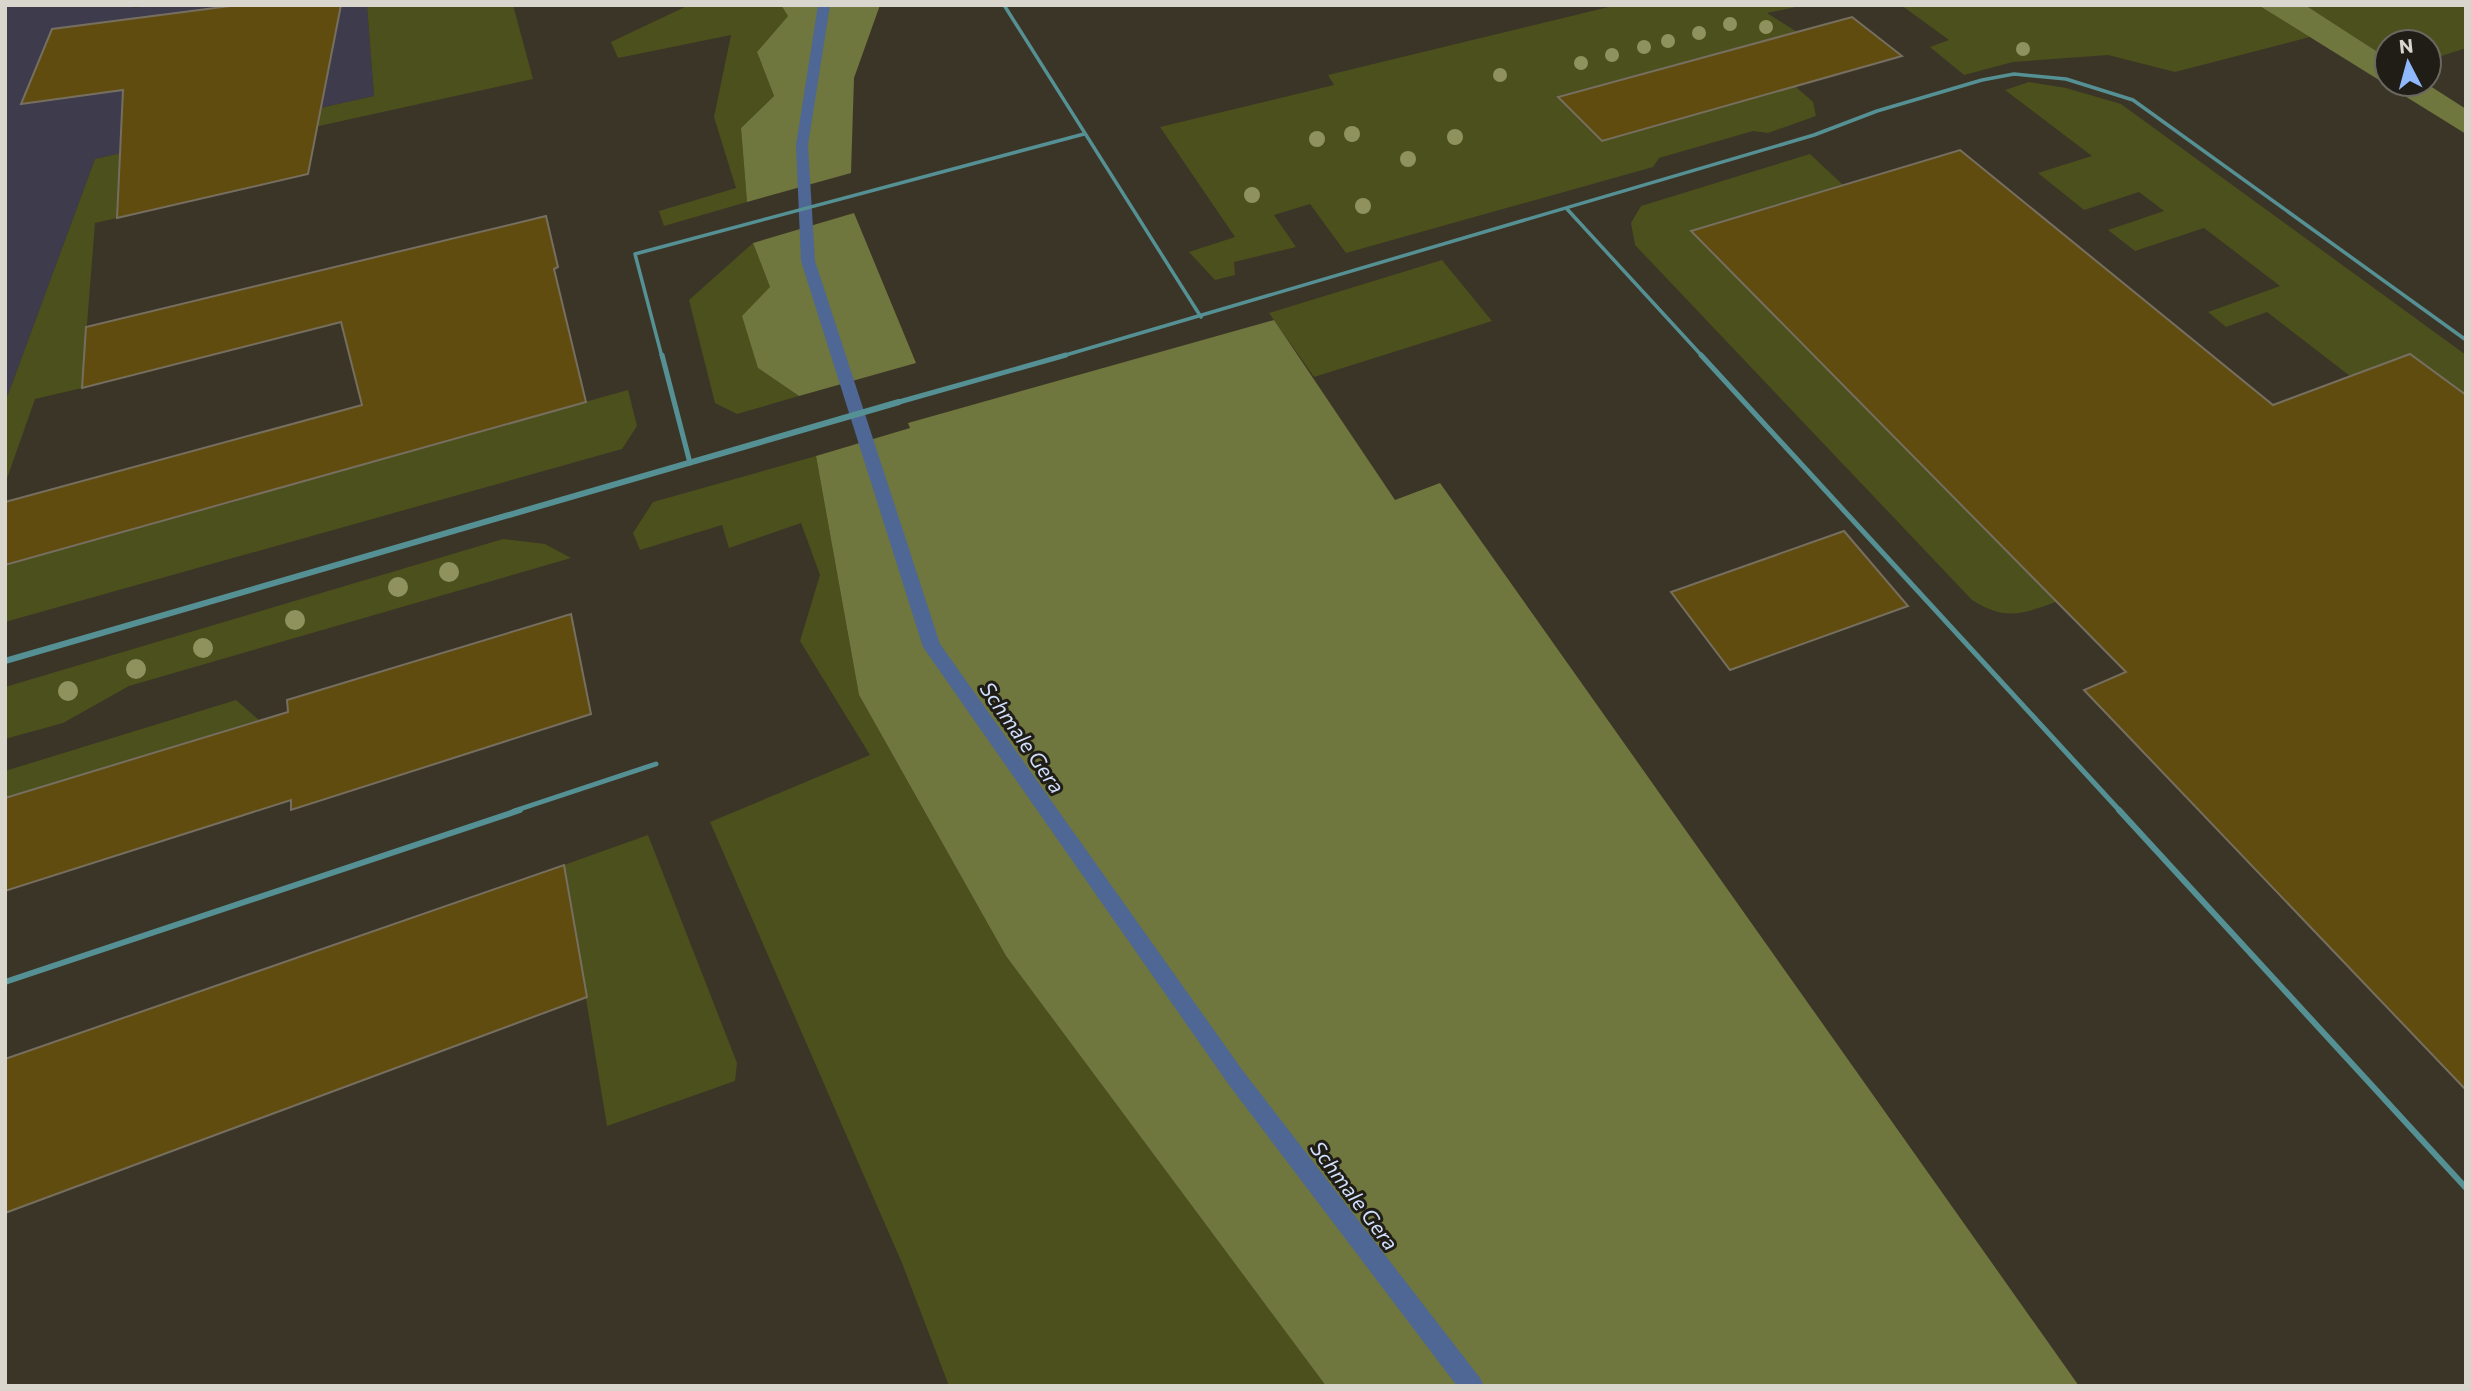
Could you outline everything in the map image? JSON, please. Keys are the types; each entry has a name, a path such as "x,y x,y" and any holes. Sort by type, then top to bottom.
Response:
{"street":[{"path":"5,661 899,402"}],"lane":[{"path":"1004,5 1201,317"},
{"path":"899,402 1201,317 1567,209 1815,135 1845,120 1996,77 2023,74 2059,77 2100,86 2133,100 2466,340"},
{"path":"691,463 635,254 1084,134"},
{"path":"1567,209 2466,1188"},
{"path":"5,982 656,764"}],"shaded area":[{"path":"5,5 130,5 134,8 154,5 367,5 374,96 95,159 5,403"}],"green space":[{"path":"367,5 513,5 533,79 119,170 117,218 95,223 82,388 35,399 5,484 5,403 95,159 374,96"},
{"path":"689,5 781,5 788,16 757,52 774,96 741,128 747,202 664,226 659,211 736,188 714,117 731,35 618,58 611,42"},
{"path":"781,5 880,5 854,78 851,173 747,202 741,128 774,96 757,52 788,16"},
{"path":"1617,5 1805,5 1767,13 1797,32 1558,96 1602,141 1795,86 1813,102 1816,116 1768,133 1753,131 1659,158 1653,167 1346,253 1310,204 1274,215 1296,247 1234,262 1235,275 1215,280 1189,252 1235,237 1160,127 1334,85 1328,75"},
{"path":"1901,5 2258,5 2310,37 2175,72 2108,55 2013,62 1964,75 1930,47 1949,40"},
{"path":"2258,5 2305,5 2373,49 2373,76"},
{"path":"2305,5 2466,5 2466,48 2443,55 2443,28 2373,28 2373,49"},
{"path":"2029,82 2066,88 2121,104 2466,355 2466,395 2410,354 2350,376 2267,312 2226,327 2208,312 2280,286 2204,228 2135,251 2108,230 2164,211 2139,192 2084,210 2038,173 2092,156 2005,90"},
{"path":"2443,94 2466,109 2466,134 2408,98 2443,98"},
{"path":"1810,154 1843,185 1692,232 2056,602 2033,610 2004,613 1972,600 1635,245 1631,223 1641,206"},
{"path":"854,213 916,363 799,396 758,368 742,316 770,287 753,243"},
{"path":"753,243 770,287 758,368 799,396 737,414 715,403 689,300"},
{"path":"1442,260 1492,321 1314,377 1269,313"},
{"path":"1274,320 1395,500 1440,483 2079,1386 1326,1386 1006,956 859,695 816,456 910,428 908,423"},
{"path":"628,390 637,426 622,449 5,622 5,565 237,501 236,470 273,489"},
{"path":"816,456 859,695 1006,956 1326,1386 949,1386 902,1263 710,822 870,755 800,641 820,575 801,523 729,548 722,525 640,550 633,533 653,502"},
{"path":"503,539 545,544 571,558 129,686 63,723 5,739 5,687"},
{"path":"236,700 259,720 5,798 5,771"},
{"path":"648,835 737,1063 735,1081 607,1126 564,865"}],"building":[{"path":"238,5 341,5 308,174 117,218 123,90 21,104 52,29"},
{"path":"1852,17 1902,56 1602,141 1558,97"},
{"path":"1960,150 2273,405 2410,354 2466,395 2466,1090 2084,690 2126,672 1691,231"},
{"path":"546,216 558,267 554,269 586,402 5,565 5,502 362,405 341,322 82,388 86,327"},
{"path":"1844,531 1908,606 1730,670 1671,592"},
{"path":"571,614 591,714 291,810 291,800 5,891 5,798 288,712 287,700"},
{"path":"564,865 587,997 5,1213 5,1059"}],"waterway":[{"name":"Schmale Gera","path":"824,5 802,145 808,261 932,647 1236,1078 1472,1386"}]}
